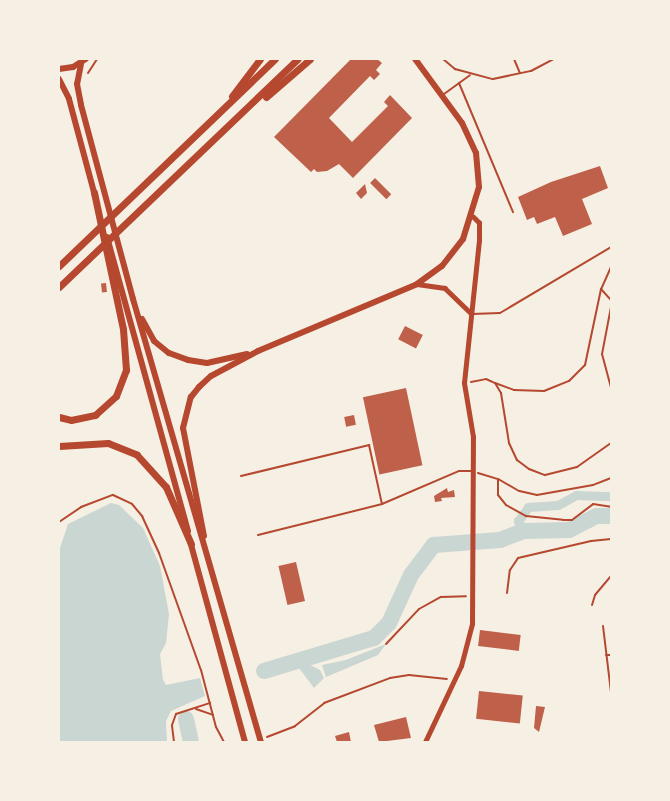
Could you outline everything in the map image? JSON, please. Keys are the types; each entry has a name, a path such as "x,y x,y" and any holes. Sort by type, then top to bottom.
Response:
{"main road":[{"path":"59,69 80,64 86,59"},
{"path":"215,118 260,59"},
{"path":"59,266 275,59"},
{"path":"59,291 90,256 240,117 298,59"},
{"path":"240,117 310,59"},
{"path":"211,574 186,445 186,413 191,397 211,376 258,351 417,284 453,253 473,217 480,187 476,152 462,123 415,59"},
{"path":"80,64 80,98 133,299 260,740"},
{"path":"59,79 69,99 245,742"},
{"path":"59,417 71,420 95,415 116,396 126,370 124,329 94,192"},
{"path":"59,287 82,265"},
{"path":"133,299 154,341 169,353 207,363 258,351"},
{"path":"59,446 108,444 137,455 166,487 191,544"}],"street":[{"path":"425,742 467,649 473,595 473,437 464,383 479,240 479,223 473,217"},
{"path":"417,284 445,288 472,314"}],"lane":[{"path":"443,59 455,69 493,79 520,73 554,59"},
{"path":"514,59 520,73"},
{"path":"442,96 470,74"},
{"path":"459,83 513,212"},
{"path":"472,314 500,313 611,247"},
{"path":"241,476 369,445 382,504"},
{"path":"258,535 382,504 459,471 473,472"}],"path":[{"path":"464,383 486,379 514,390 544,391 569,381 585,365 601,289 611,267"},
{"path":"601,289 611,300"},
{"path":"611,307 602,354 611,388"},
{"path":"494,383 501,393 509,443 517,460 529,470 545,475 577,467 611,444"},
{"path":"473,472 498,479 519,491 538,495 593,486 611,478"},
{"path":"498,479 498,495 506,505 526,516 572,520 593,504 611,507"},
{"path":"59,522 81,507 104,497 114,495 132,504 142,516 159,553 213,715 224,742"},
{"path":"507,592 510,570 518,558 591,541 611,540"},
{"path":"592,605 594,595 611,576"},
{"path":"386,644 419,609 433,601 441,597 473,595"},
{"path":"603,626 611,692"},
{"path":"606,655 611,655"},
{"path":"260,740 294,726 324,703 390,678 409,674 454,680"},
{"path":"174,742 172,725 176,714 210,703"},
{"path":"195,709 213,715"}],"shaded area":[{"path":"111,503 119,505 143,528 160,566 169,614 166,643 160,654 163,680 166,685 200,678 205,696 171,711 166,721 167,742 59,742 59,551 68,524"},
{"path":"386,644 378,655 326,677 322,665 346,660"},
{"path":"310,665 320,670 324,678 314,688 299,668"}],"building":[{"path":"351,59 377,59 382,63 376,70 380,74 374,80 370,76 329,118 352,142 388,106 384,102 390,95 412,118 353,178 339,164 327,171 317,172 314,169 311,172 274,137"},
{"path":"600,166 608,188 582,199 592,224 563,236 555,217 537,224 534,217 527,220 518,197 551,182"},
{"path":"375,178 391,194 386,199 370,183"},
{"path":"365,184 367,193 361,199 356,193"},
{"path":"106,283 107,292 102,292 101,284"},
{"path":"405,326 423,335 416,348 398,339"},
{"path":"406,388 422,465 379,474 363,397"},
{"path":"354,415 356,425 346,427 344,417"},
{"path":"447,488 448,492 454,490 455,497 441,498 442,501 435,502 434,496"},
{"path":"296,562 305,601 287,605 278,566"},
{"path":"480,630 521,635 519,651 478,646"},
{"path":"479,691 523,696 520,723 476,719"},
{"path":"536,706 545,707 539,732 534,728"},
{"path":"406,717 411,738 379,742 374,725"},
{"path":"349,732 351,742 337,742 335,736"}],"waterway":[{"path":"524,531 518,521 528,507 558,505 576,495 611,496"},
{"path":"264,671 374,638 389,623 411,575 434,545 500,540 524,531 569,530 597,516 611,516"},
{"path":"186,719 191,742"}]}
